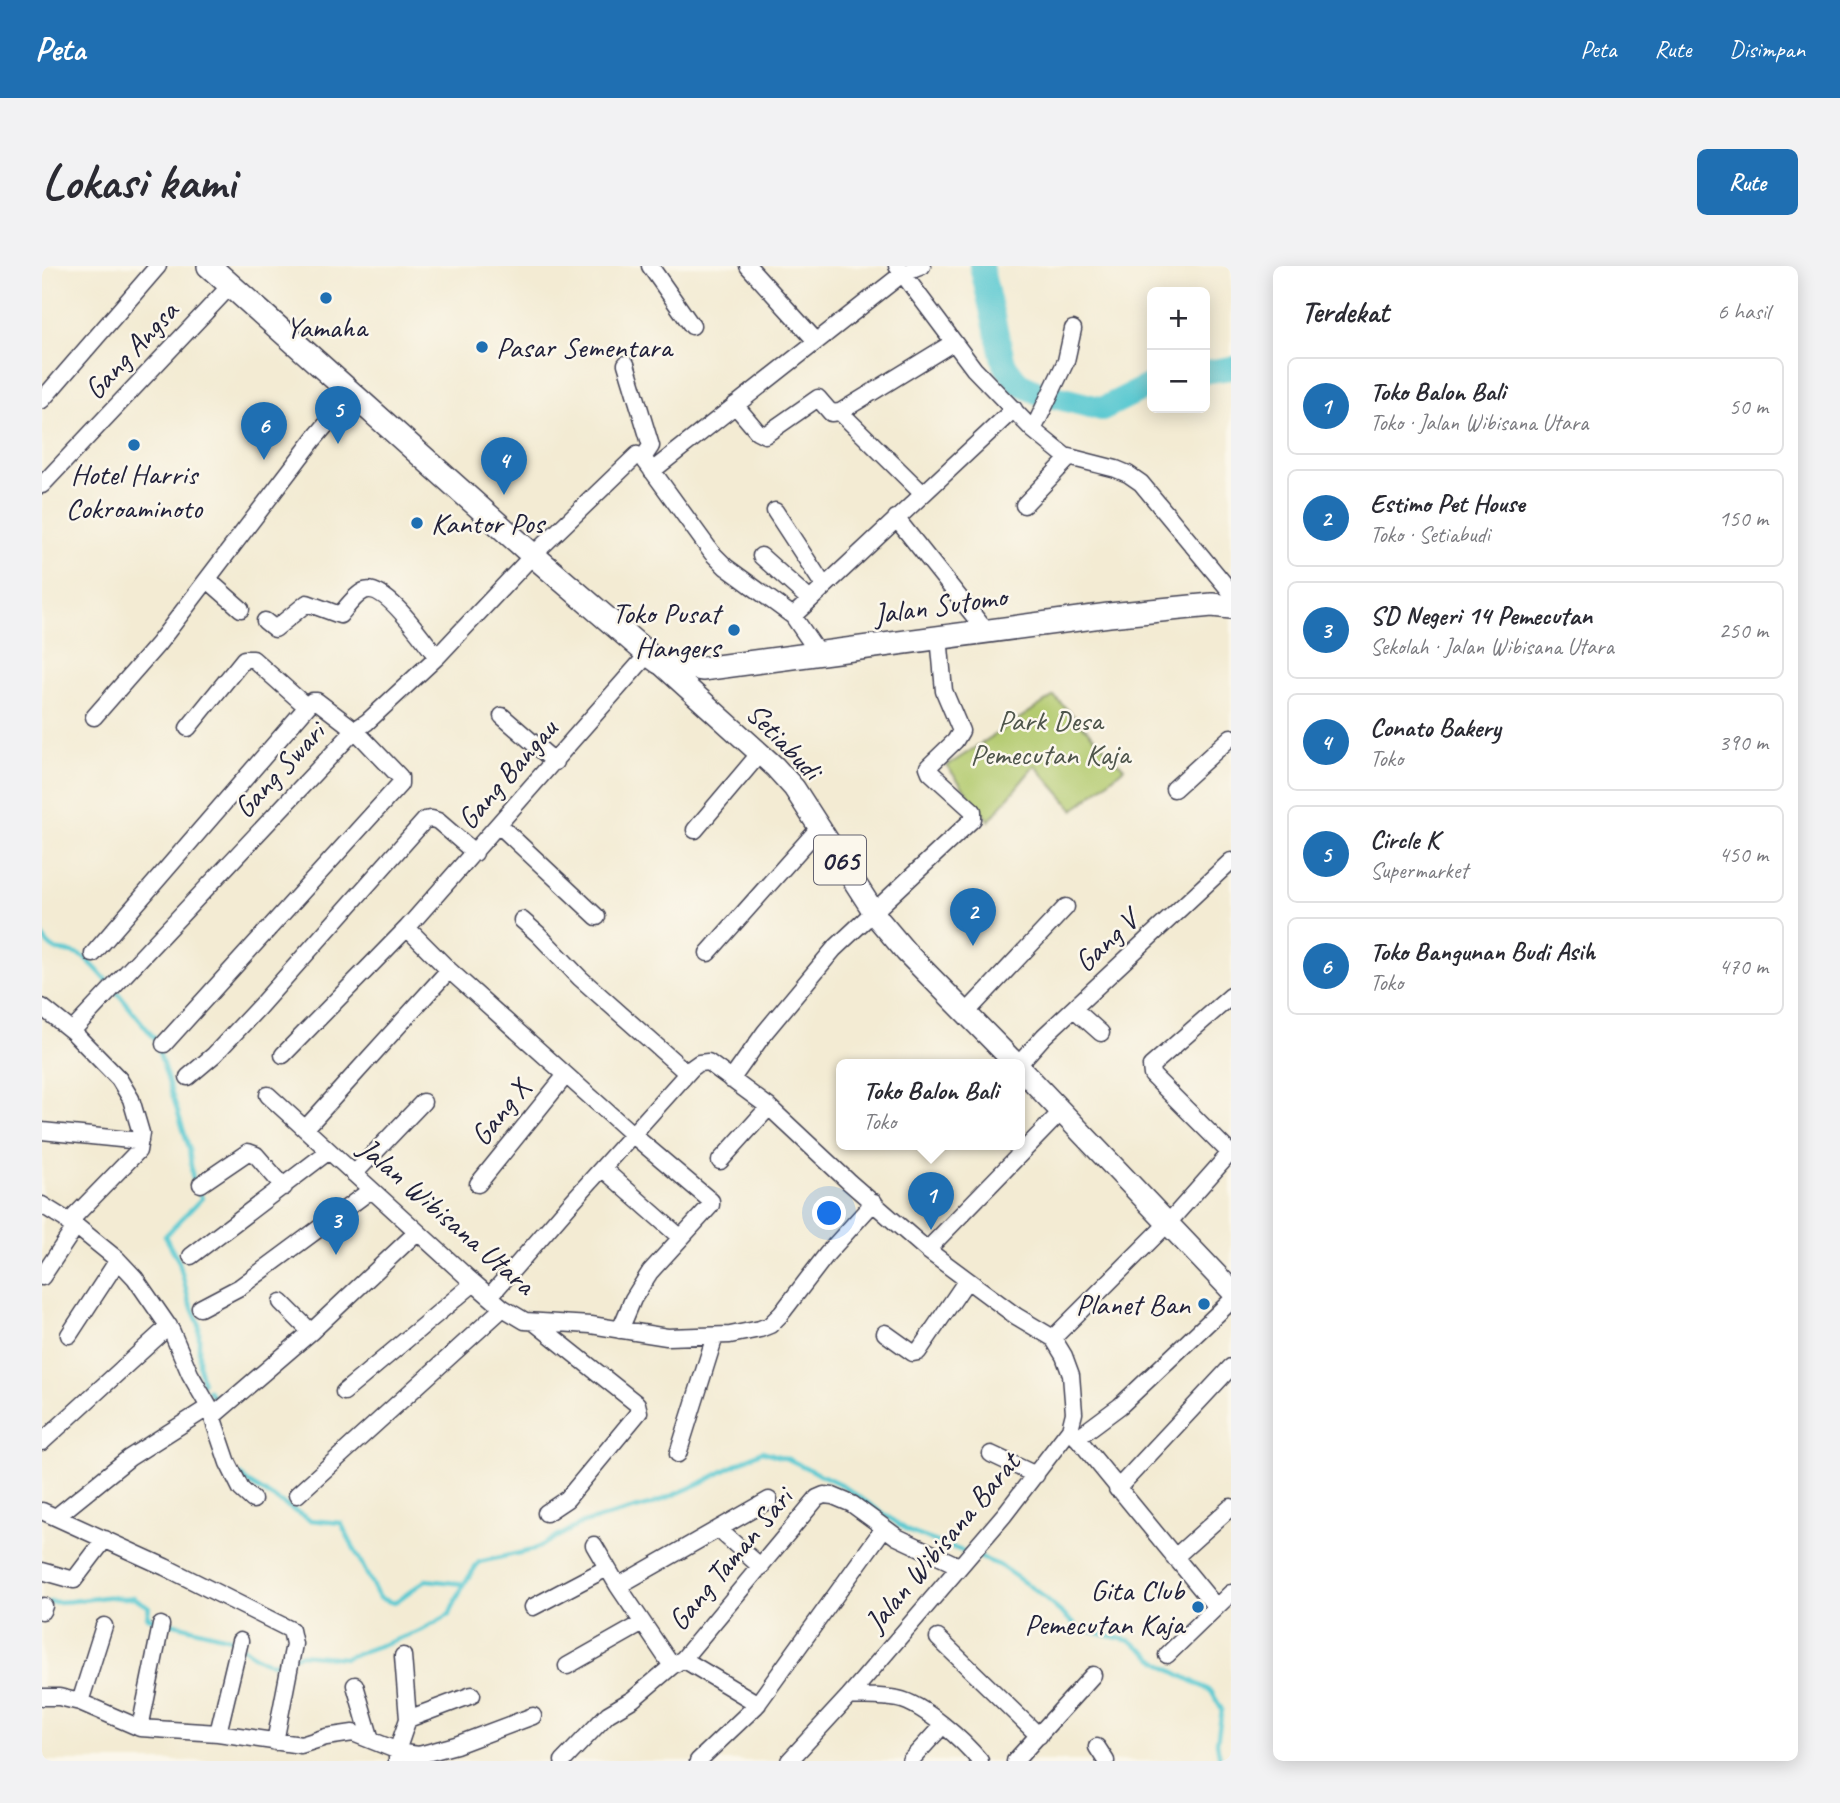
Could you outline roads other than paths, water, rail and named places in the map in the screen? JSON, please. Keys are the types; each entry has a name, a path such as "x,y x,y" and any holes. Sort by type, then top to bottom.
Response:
{"highway":[{"path":"220,273 533,555 654,658"},
{"name":"Jalan Sutomo","path":"654,658 691,669 714,668 939,636 1212,605 1230,600"}],"main road":[{"name":"Setiabudi","path":"654,658 760,753 794,788 872,911 906,952 1012,1059"},
{"path":"706,705 714,668"},
{"name":"Setiabudi","path":"1025,1072 1231,1290"}],"street":[{"path":"42,400 158,266"},
{"path":"650,266 692,326"},
{"path":"748,266 816,341"},
{"path":"648,464 735,405 899,270 922,266"},
{"path":"899,270 984,380 1014,409 1037,424 1058,451 1070,457 1116,469 1141,483 1230,600"},
{"name":"Gang Angsa","path":"42,485 220,273"},
{"path":"1037,424 1066,360 1073,329"},
{"path":"735,405 757,431 765,435 818,398 831,413 840,412 954,342"},
{"path":"625,364 651,446 648,464 717,559 793,616 819,654"},
{"path":"94,718 158,644 314,439 352,394"},
{"path":"793,616 1014,409"},
{"path":"840,412 922,493"},
{"name":"Gang Swari","path":"72,1031 355,730 437,657 533,555 633,457 637,455 648,464"},
{"path":"1024,505 1070,457"},
{"path":"775,511 824,586"},
{"path":"896,518 986,631"},
{"path":"761,556 810,600"},
{"path":"208,580 242,609"},
{"path":"265,621 275,629 307,603 340,615 363,591 372,590 385,596 437,657"},
{"path":"731,1080 765,1032 834,949 973,819 973,811 930,772 928,767 955,741 961,730 944,691 939,636"},
{"path":"188,727 248,657 307,708"},
{"name":"Gang Bangau","path":"283,1055 407,929 555,762 654,658"},
{"path":"93,954 313,701 317,701 355,730 400,777 400,784 164,1044"},
{"path":"502,716 555,762"},
{"path":"1174,789 1231,737"},
{"path":"695,830 760,753"},
{"path":"188,1077 214,1055 259,1007 425,820 438,821 475,853"},
{"path":"500,826 597,917"},
{"path":"708,953 818,828"},
{"name":"Gang V","path":"1024,1059 1231,861"},
{"path":"966,1013 1066,907"},
{"path":"522,920 580,978 687,1073"},
{"path":"407,929 449,970 712,1203 650,1272 633,1299 620,1330"},
{"path":"305,1129 449,970"},
{"path":"1053,1338 1168,1223 1230,1152 1152,1075 1151,1066 1231,996"},
{"path":"42,1006 72,1031 119,1079 137,1114 140,1141 138,1151 72,1224 42,1278"},
{"path":"1074,1009 1101,1033"},
{"path":"491,1296 687,1073 699,1063 708,1062 769,1107 927,1250 1016,1316 1053,1338 1065,1356 1071,1375 1073,1434 1174,1558 1225,1603 1167,1655"},
{"name":"Gang X","path":"478,1184 566,1075"},
{"name":"Jalan Wibisana Utara","path":"268,1095 503,1308 516,1318 534,1322 667,1336 730,1335 770,1325 827,1254 874,1202"},
{"path":"354,1174 423,1102"},
{"path":"720,1161 769,1107"},
{"path":"1025,1149 1062,1111"},
{"path":"42,1131 140,1141"},
{"path":"927,1250 1024,1150"},
{"path":"191,1256 329,1151"},
{"path":"201,1184 248,1152 256,1155 284,1187"},
{"path":"602,1168 681,1238"},
{"path":"200,1308 240,1287 371,1190"},
{"path":"42,1205 72,1224 118,1260 135,1278 169,1326 190,1374 216,1410 228,1464 239,1486 253,1500"},
{"path":"49,1514 130,1458 216,1410 311,1332 417,1232"},
{"path":"69,1335 118,1260"},
{"path":"885,1333 913,1353 918,1352 967,1280"},
{"path":"344,1392 474,1283"},
{"name":"Jalan Wibisana Barat","path":"789,1761 849,1696 1073,1434 1120,1405 1231,1301"},
{"path":"281,1302 311,1332"},
{"path":"297,1494 503,1308"},
{"path":"534,1322 636,1405 639,1412 567,1499 546,1513"},
{"path":"42,1442 169,1326"},
{"path":"678,1454 715,1336"},
{"path":"1117,1489 1231,1367"},
{"path":"991,1454 1036,1475"},
{"name":"Gang Taman Sari","path":"563,1761 608,1714 649,1687 678,1662 817,1498 824,1495 833,1496 852,1504 910,1544 962,1563"},
{"path":"618,1586 769,1500"},
{"path":"1174,1558 1231,1507"},
{"path":"49,1514 291,1630 293,1644 275,1742"},
{"path":"698,1761 758,1704 884,1528"},
{"path":"718,1529 761,1567"},
{"path":"42,1572 74,1580 105,1539"},
{"path":"594,1545 643,1623 678,1662 758,1704"},
{"path":"533,1606 607,1568"},
{"path":"567,1666 643,1623"},
{"path":"140,1728 161,1625"},
{"path":"80,1702 104,1626"},
{"path":"938,1638 1039,1737"},
{"path":"218,1733 240,1641"},
{"path":"397,1756 408,1718 403,1656"},
{"path":"1015,1761 1093,1675"},
{"path":"355,1685 371,1740"},
{"path":"408,1718 472,1695"},
{"path":"849,1696 906,1702 943,1725 980,1761"},
{"path":"42,1697 59,1697 80,1702 140,1728 218,1733 306,1744 327,1737 353,1734 371,1740 397,1756 429,1753 533,1716"},
{"path":"911,1761 943,1725"}],"waterway":[{"path":"981,266 1004,364 1019,384 1039,393 1102,409 1147,386"},
{"path":"1210,371 1231,368"},
{"path":"42,936 52,948 85,958 110,984"},
{"path":"116,991 155,1039 189,1148 193,1182 202,1198 165,1236 179,1262 189,1301 199,1324 199,1366 203,1383"},
{"path":"208,1390 220,1406"},
{"path":"241,1475 247,1482 310,1520 341,1523 379,1598 394,1603 426,1580 464,1584 479,1562 533,1550 583,1523 650,1505 699,1484 762,1451 788,1459 842,1485 910,1532 968,1553"},
{"path":"976,1556 999,1565 1035,1590 1080,1629 1131,1641 1167,1668 1211,1691 1222,1710 1217,1742 1220,1761"},
{"path":"295,1656 300,1654 345,1658 420,1631 449,1615 464,1584"},
{"path":"48,1604 106,1597 134,1597 149,1607 147,1617 230,1638 235,1642"},
{"path":"242,1647 269,1662 287,1660"}],"place":[{"name":"Yamaha","path":"326,298"},
{"name":"Pasar Sementara","path":"482,347"},
{"name":"Circle K","path":"338,444"},
{"name":"Hotel Harris Cokroaminoto","path":"134,445"},
{"name":"Toko Bangunan Budi Asih","path":"264,460"},
{"name":"Conato Bakery","path":"504,495"},
{"name":"Kantor Pos","path":"417,523"},
{"name":"Toko Pusat Hangers","path":"734,630"},
{"name":"Estimo Pet House","path":"973,946"},
{"name":"Toko Balon Bali","path":"931,1230"},
{"name":"SD Negeri 14 Pemecutan","path":"336,1255"},
{"name":"Planet Ban","path":"1204,1304"},
{"name":"Gita Club Pemecutan Kaja","path":"1198,1607"}],"park label":[{"name":"Park Desa Pemecutan Kaja","path":"1050,737"}]}
